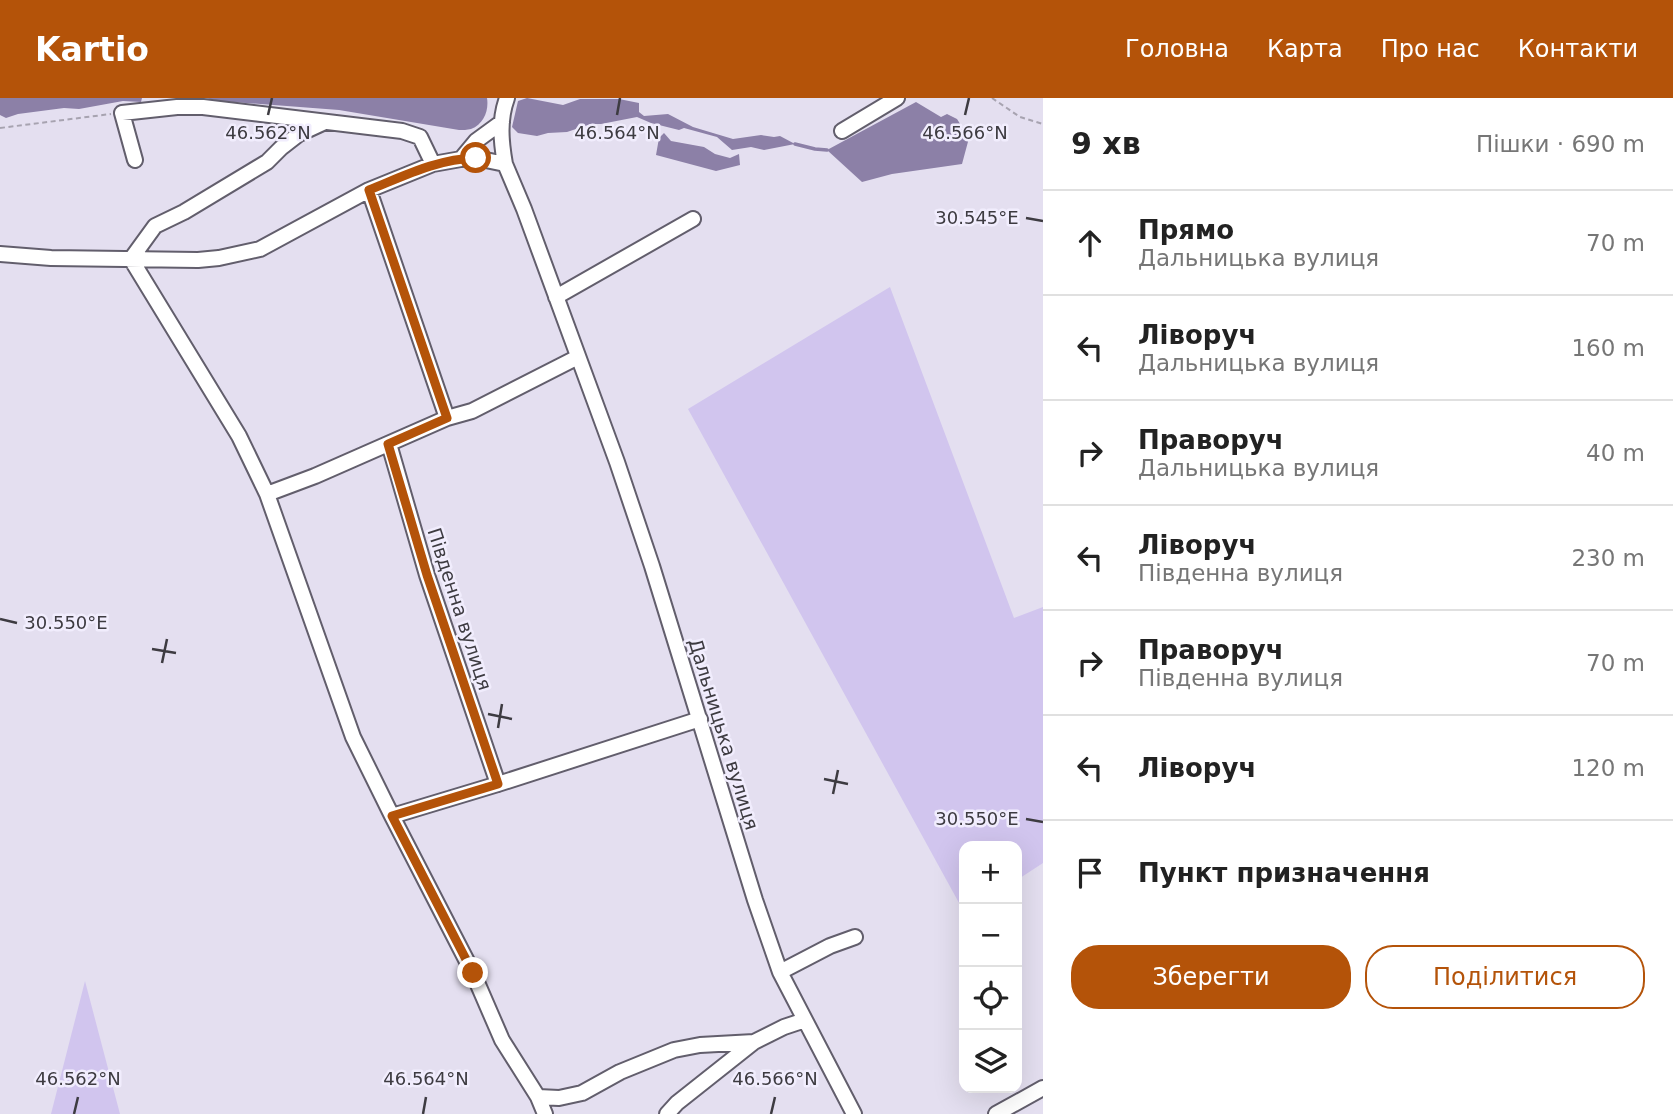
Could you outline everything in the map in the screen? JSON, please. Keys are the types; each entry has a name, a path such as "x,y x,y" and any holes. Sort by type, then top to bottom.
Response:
{"street":[{"name":"Дальницька вулиця","path":"507,98 502,122 505,164 617,461 755,900 780,972 854,1114"},
{"path":"842,131 897,98"},
{"path":"135,160 122,113 203,107 412,134 420,138 433,164"},
{"path":"131,259 155,226 184,212 267,162 299,134 325,122"},
{"path":"461,159 476,141 502,122"},
{"path":"0,254 51,258 198,260 240,255 260,249 369,190 433,164 476,158 505,164"},
{"path":"369,190 447,418"},
{"path":"556,297 693,219"},
{"path":"131,259 239,436 267,494 354,737 473,973 502,1040 538,1097 553,1114"},
{"path":"267,494 447,418 472,411 578,357"},
{"name":"Південна вулиця","path":"388,444 427,575 498,784"},
{"path":"392,816 700,719"},
{"path":"780,972 830,946 855,937"},
{"path":"667,1114 754,1042 805,1020"},
{"path":"538,1097 582,1093 620,1072 674,1050 700,1045 754,1042"},
{"path":"996,1114 1043,1088"},
{"path":"538,1097 545,1114"}],"path":[{"path":"992,98 1020,117 1043,124"},
{"path":"0,128 122,113"}],"shaded area":[{"path":"0,98 142,98 141,102 123,101 79,109 64,108 18,114 6,118 0,115"},
{"path":"205,98 487,98 487,103 485,116 479,124 471,129 459,130 339,110"},
{"path":"527,98 563,105 580,99 619,99 639,103 639,112 644,116 668,114 693,127 733,139 761,135 780,136 795,144 764,150 751,147 732,150 717,137 651,123 637,117 591,124 567,132 537,136 518,133 512,127 518,101"},
{"path":"916,102 941,117 947,114 957,119 969,138 962,164 892,174 862,182 827,150"},
{"path":"664,133 671,141 704,147 715,154 730,158 739,154 740,165 716,171 656,155 659,138"},
{"path":"890,287 1014,618 1043,607 1043,863 1022,877 1022,841 959,841 959,903 688,409"},
{"path":"85,981 120,1114 51,1114"}],"waterway":[{"path":"795,144 827,150"}],"route":[{"path":"473,973 392,816 498,784 427,575 388,444 447,418 369,190 433,164 476,158"}]}
